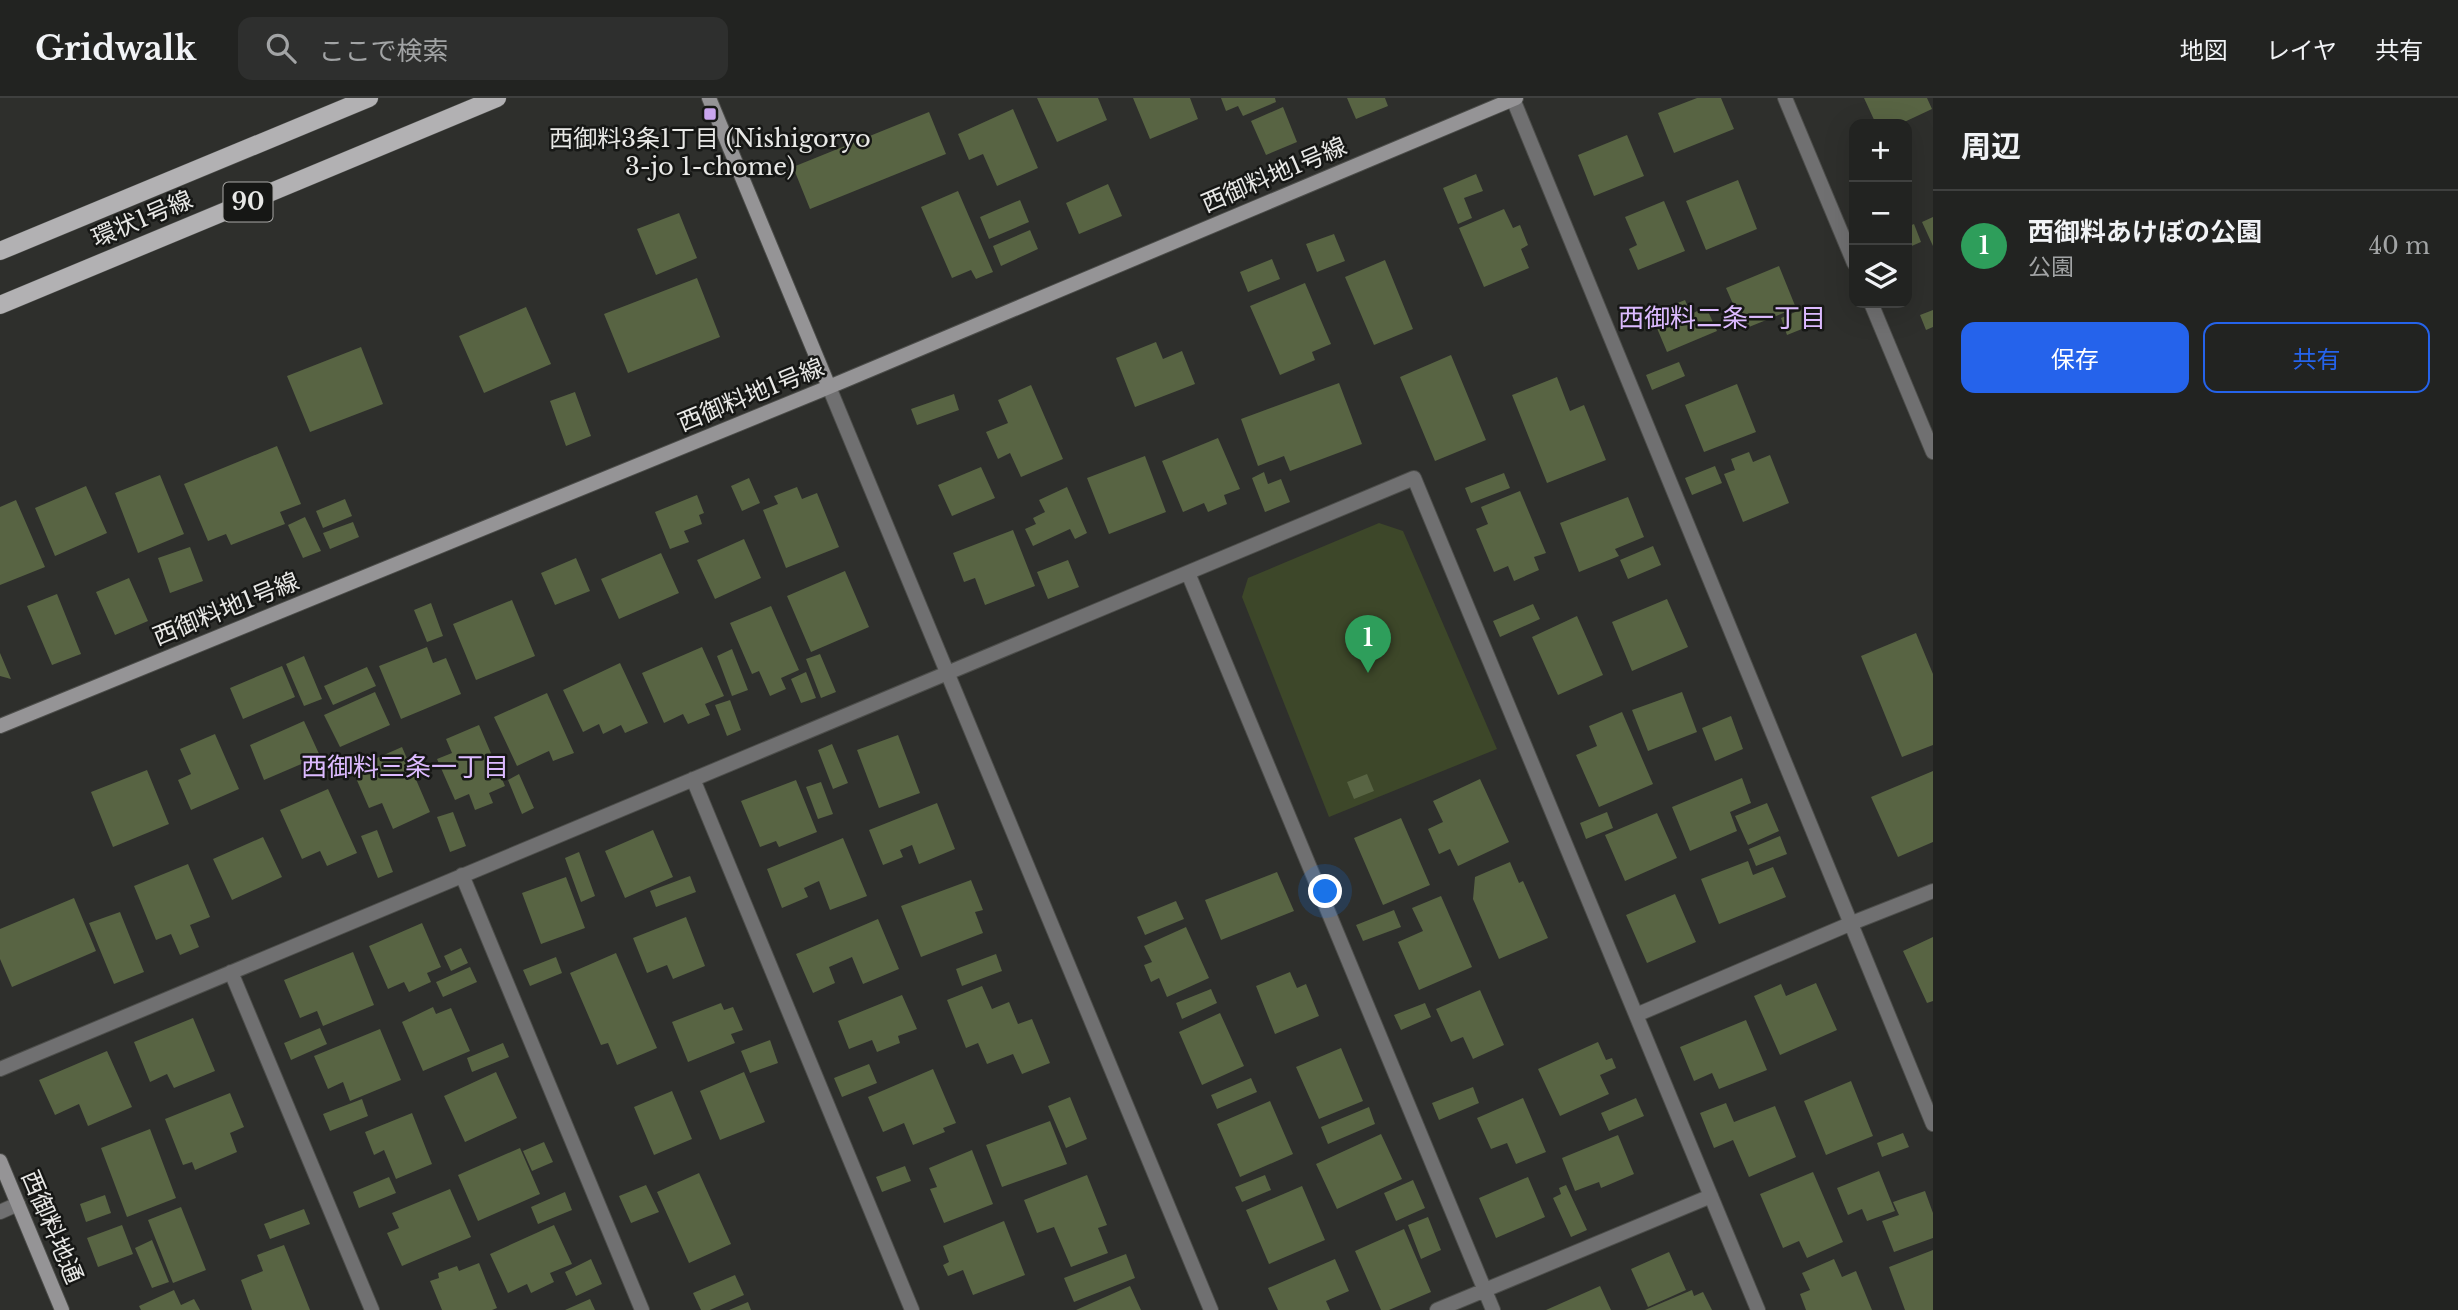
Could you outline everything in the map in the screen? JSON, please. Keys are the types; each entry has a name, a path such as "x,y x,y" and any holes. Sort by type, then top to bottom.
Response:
{"main road":[{"name":"環状1号線","path":"0,251 369,98"},
{"name":"環状1号線","path":"0,305 496,98"}],"street":[{"path":"709,98 1210,1310"},
{"path":"1515,98 1933,1124"},
{"name":"西御料地1号線","path":"0,726 830,387 1515,98"},
{"path":"1786,98 1849,251"},
{"path":"1873,308 1933,452"},
{"path":"0,1069 1413,478 1758,1310"},
{"path":"1188,573 1493,1310"},
{"path":"693,779 912,1310"},
{"path":"463,876 642,1310"},
{"path":"1636,1015 1933,891"},
{"path":"231,972 372,1310"},
{"name":"西御料地通","path":"0,1161 62,1310"},
{"path":"1437,1310 1711,1196"},
{"path":"0,1212 18,1204"}],"green space":[{"path":"1379,523 1403,531 1497,749 1329,817 1242,597 1248,578"}],"building":[{"path":"1037,98 1098,98 1107,120 1057,142"},
{"path":"1133,98 1190,98 1198,119 1150,139"},
{"path":"1221,98 1275,98 1276,102 1243,116 1238,106 1226,111"},
{"path":"1347,98 1385,98 1388,106 1356,119"},
{"path":"1697,98 1721,98 1734,129 1674,153 1658,113"},
{"path":"1864,98 1927,98 1932,109 1911,119 1874,119"},
{"path":"1283,107 1297,142 1266,155 1251,121"},
{"path":"1013,109 1038,168 997,186 983,154 969,160 958,134"},
{"path":"929,112 946,154 810,209 793,167"},
{"path":"1627,135 1644,176 1594,196 1578,155"},
{"path":"1476,174 1483,191 1464,198 1472,218 1458,224 1443,188"},
{"path":"1738,180 1757,229 1706,250 1686,201"},
{"path":"1108,184 1122,216 1079,234 1066,203"},
{"path":"958,191 993,272 976,279 971,270 952,278 921,207"},
{"path":"1020,200 1029,222 989,239 980,217"},
{"path":"1664,201 1685,251 1638,270 1629,249 1637,245 1625,217"},
{"path":"1504,209 1513,228 1520,225 1528,245 1521,249 1529,268 1484,287 1459,228"},
{"path":"679,213 697,258 656,275 637,229"},
{"path":"1933,217 1933,246 1922,222"},
{"path":"1914,224 1921,242 1912,246 1912,245"},
{"path":"1030,230 1038,249 1001,266 993,246"},
{"path":"1334,234 1345,261 1317,272 1306,244"},
{"path":"1272,259 1280,279 1248,292 1240,272"},
{"path":"1385,260 1413,329 1374,345 1345,277"},
{"path":"1779,266 1796,308 1744,329 1726,288"},
{"path":"697,278 720,337 628,373 604,314"},
{"path":"1305,283 1331,344 1312,352 1315,360 1280,375 1250,306"},
{"path":"1685,300 1691,314 1706,307 1717,331 1667,352 1651,314"},
{"path":"526,307 551,364 484,393 459,336"},
{"path":"1805,308 1812,325 1787,335 1781,318"},
{"path":"1933,310 1933,327 1926,330 1920,315"},
{"path":"1156,342 1163,359 1182,351 1195,384 1135,407 1116,358"},
{"path":"361,347 383,404 310,432 287,376"},
{"path":"1451,355 1486,440 1435,461 1400,377"},
{"path":"1679,362 1685,376 1652,390 1646,375"},
{"path":"1557,377 1570,411 1584,405 1606,460 1547,483 1512,395"},
{"path":"1339,383 1362,444 1290,471 1284,456 1258,466 1241,419"},
{"path":"1737,384 1756,432 1704,452 1685,405"},
{"path":"1031,385 1063,459 1021,477 1010,453 998,459 986,432 1008,423 998,400"},
{"path":"575,392 591,436 566,446 550,401"},
{"path":"954,394 959,410 917,425 911,409"},
{"path":"1218,438 1240,489 1224,495 1227,504 1208,512 1204,503 1183,512 1162,461"},
{"path":"277,446 301,504 280,512 285,524 231,545 226,534 208,541 184,484"},
{"path":"1749,452 1753,462 1770,455 1789,503 1743,522 1724,474 1735,470 1731,459"},
{"path":"1145,456 1166,512 1109,534 1087,478"},
{"path":"1715,466 1722,483 1692,495 1685,478"},
{"path":"981,467 995,498 952,516 938,485"},
{"path":"1264,472 1268,484 1281,479 1290,502 1265,512 1252,478"},
{"path":"1504,473 1510,488 1471,503 1465,488"},
{"path":"160,475 184,534 138,553 115,493"},
{"path":"749,478 760,503 742,511 731,486"},
{"path":"86,486 107,533 55,556 35,508"},
{"path":"797,487 802,499 817,493 839,547 786,568 763,510 778,504 774,496"},
{"path":"1067,487 1087,533 1075,539 1070,529 1033,546 1025,529 1036,524 1033,518 1045,512 1039,500"},
{"path":"1520,491 1546,553 1534,557 1539,570 1514,581 1508,566 1494,572 1476,529 1488,524 1481,507"},
{"path":"697,495 704,513 699,515 702,524 684,531 689,542 670,549 655,512"},
{"path":"1628,497 1644,537 1615,549 1619,556 1579,572 1560,523"},
{"path":"345,499 352,516 323,528 316,511"},
{"path":"16,500 45,567 0,585 0,507"},
{"path":"305,517 321,551 303,558 288,525"},
{"path":"353,522 359,537 330,549 323,533"},
{"path":"1013,530 1035,586 985,605 975,578 964,582 953,553"},
{"path":"744,539 761,578 715,599 697,560"},
{"path":"1653,546 1661,565 1628,579 1620,560"},
{"path":"190,547 203,581 170,593 158,558"},
{"path":"661,553 679,593 619,619 601,579"},
{"path":"576,558 590,591 555,605 541,573"},
{"path":"1068,560 1079,587 1048,599 1037,572"},
{"path":"845,571 869,627 811,652 787,596"},
{"path":"129,578 148,621 115,635 96,592"},
{"path":"57,594 81,654 52,665 27,606"},
{"path":"1667,599 1688,647 1632,671 1612,622"},
{"path":"512,600 535,656 476,680 453,624"},
{"path":"431,603 443,636 427,642 414,610"},
{"path":"1533,604 1540,619 1500,637 1493,621"},
{"path":"771,606 799,670 781,678 786,689 770,696 759,671 752,674 730,623"},
{"path":"1577,616 1603,675 1558,695 1532,637"},
{"path":"1916,633 1933,674 1933,745 1902,757 1861,656"},
{"path":"427,647 433,663 446,658 461,694 401,719 379,666"},
{"path":"702,647 724,696 705,704 710,715 688,724 683,714 664,723 642,673"},
{"path":"732,649 748,690 732,696 717,656"},
{"path":"0,653 11,679 0,676"},
{"path":"820,654 836,692 821,698 806,659"},
{"path":"304,656 322,699 304,706 286,664"},
{"path":"620,663 648,723 625,733 621,725 603,734 599,724 583,732 563,690"},
{"path":"282,666 295,697 243,719 230,688"},
{"path":"367,667 376,686 333,705 324,686"},
{"path":"806,672 816,698 801,703 791,679"},
{"path":"375,692 390,725 340,747 324,715"},
{"path":"1682,692 1697,732 1648,751 1632,710"},
{"path":"547,693 574,753 553,761 549,751 517,766 494,717"},
{"path":"730,700 741,730 727,736 715,705"},
{"path":"1622,712 1653,784 1599,807 1576,755 1597,746 1589,726"},
{"path":"1731,716 1743,749 1715,761 1702,728"},
{"path":"304,721 320,756 264,780 250,745"},
{"path":"479,725 505,786 489,793 493,803 475,810 469,794 455,800 437,759 452,753 446,739"},
{"path":"215,734 239,789 191,810 178,780 191,774 180,749"},
{"path":"898,735 920,793 879,808 857,750"},
{"path":"832,744 848,783 833,789 818,750"},
{"path":"402,747 430,812 393,829 382,803 369,808 352,769"},
{"path":"147,770 169,824 113,847 91,792"},
{"path":"1933,771 1933,842 1898,857 1871,797"},
{"path":"519,774 534,808 522,814 508,780"},
{"path":"1367,774 1374,791 1354,799 1347,782"},
{"path":"1742,778 1751,803 1730,812 1737,831 1690,851 1672,807"},
{"path":"1480,779 1509,842 1458,866 1450,849 1439,854 1428,829 1443,822 1433,801"},
{"path":"796,780 817,832 779,847 776,841 760,847 741,801"},
{"path":"821,782 833,814 818,819 806,787"},
{"path":"328,789 357,853 327,866 320,851 302,859 280,810"},
{"path":"937,803 955,849 919,864 912,845 900,850 903,857 883,865 869,830"},
{"path":"1767,803 1779,831 1748,845 1735,816"},
{"path":"453,812 466,846 450,852 437,817"},
{"path":"1607,812 1613,828 1586,839 1580,823"},
{"path":"1657,813 1677,858 1625,881 1605,835"},
{"path":"1401,818 1430,885 1383,905 1354,838"},
{"path":"377,830 393,872 378,878 361,836"},
{"path":"653,830 673,877 625,898 605,851"},
{"path":"1780,836 1787,854 1756,866 1749,849"},
{"path":"263,837 282,877 232,900 213,859"},
{"path":"843,838 867,896 830,910 819,881 804,888 808,897 782,908 767,869"},
{"path":"579,852 595,896 581,902 565,858"},
{"path":"1748,861 1753,875 1773,867 1786,897 1719,924 1701,879"},
{"path":"1510,862 1519,883 1523,881 1548,938 1499,959 1473,899 1475,877"},
{"path":"188,864 210,917 190,925 199,947 180,955 171,934 156,940 134,886"},
{"path":"1277,872 1294,911 1221,940 1205,900"},
{"path":"690,876 696,892 656,907 650,891"},
{"path":"566,877 585,928 541,944 522,893"},
{"path":"971,880 983,910 975,912 983,933 921,957 901,906"},
{"path":"1675,894 1696,942 1647,963 1626,915"},
{"path":"1441,896 1472,967 1419,990 1398,942 1423,931 1412,908"},
{"path":"74,898 96,951 12,987 0,959 0,929"},
{"path":"1176,901 1184,919 1145,935 1137,917"},
{"path":"1394,910 1401,927 1363,941 1356,925"},
{"path":"120,912 144,972 114,984 89,923"},
{"path":"686,917 705,966 673,979 667,965 647,973 633,938"},
{"path":"878,919 899,969 863,984 852,957 829,967 835,983 813,993 796,954"},
{"path":"422,923 441,967 427,973 431,982 409,992 404,982 388,989 369,946"},
{"path":"1186,927 1209,978 1167,997 1159,978 1151,982 1144,965 1152,962 1144,946"},
{"path":"1933,937 1933,1001 1927,1003 1903,951"},
{"path":"461,948 468,963 451,971 444,956"},
{"path":"353,952 374,1005 323,1026 317,1011 300,1018 284,980"},
{"path":"616,953 657,1048 617,1065 608,1043 601,1045 570,973"},
{"path":"996,954 1002,971 962,986 956,969"},
{"path":"556,957 562,973 530,986 523,970"},
{"path":"470,967 477,982 443,997 436,982"},
{"path":"1290,972 1297,988 1306,984 1319,1016 1275,1034 1256,986"},
{"path":"1816,983 1837,1030 1780,1055 1754,996 1781,984 1786,996"},
{"path":"982,986 992,1009 1009,1002 1018,1024 1032,1019 1050,1063 1022,1074 1013,1054 987,1064 978,1043 966,1048 947,1000"},
{"path":"1211,989 1217,1003 1182,1019 1176,1003"},
{"path":"1480,990 1504,1045 1473,1059 1463,1037 1451,1042 1436,1009"},
{"path":"902,995 917,1029 898,1036 900,1043 877,1052 872,1040 849,1049 838,1021"},
{"path":"721,1003 724,1010 733,1007 743,1030 731,1034 735,1043 688,1062 672,1022"},
{"path":"1425,1003 1431,1017 1401,1030 1394,1015"},
{"path":"433,1007 436,1014 451,1008 470,1051 423,1071 402,1022"},
{"path":"1220,1013 1244,1066 1202,1085 1179,1032"},
{"path":"193,1018 215,1071 174,1088 167,1074 150,1082 134,1042"},
{"path":"1746,1020 1767,1070 1719,1089 1712,1073 1694,1081 1680,1047"},
{"path":"320,1028 327,1044 291,1060 284,1043"},
{"path":"380,1029 401,1080 350,1101 343,1082 328,1089 314,1056"},
{"path":"770,1040 778,1063 750,1073 741,1051"},
{"path":"1598,1042 1606,1060 1612,1058 1616,1068 1600,1075 1609,1094 1560,1116 1538,1069"},
{"path":"503,1043 509,1057 472,1072 467,1058"},
{"path":"1341,1048 1363,1101 1319,1119 1296,1067"},
{"path":"107,1051 132,1107 88,1126 79,1104 55,1115 39,1080"},
{"path":"869,1064 877,1083 842,1097 834,1078"},
{"path":"933,1069 956,1123 943,1128 945,1132 913,1145 904,1123 883,1132 868,1097"},
{"path":"496,1072 517,1118 465,1142 444,1096"},
{"path":"744,1072 765,1122 720,1140 700,1091"},
{"path":"1251,1078 1257,1092 1217,1109 1211,1095"},
{"path":"1851,1081 1873,1136 1826,1155 1804,1101"},
{"path":"1473,1087 1479,1103 1439,1120 1432,1103"},
{"path":"672,1091 692,1139 654,1155 634,1107"},
{"path":"230,1093 244,1127 230,1133 237,1152 195,1170 192,1162 183,1165 165,1119"},
{"path":"1070,1097 1087,1139 1066,1148 1048,1106"},
{"path":"1523,1098 1546,1152 1516,1164 1507,1143 1491,1149 1477,1118"},
{"path":"1636,1098 1644,1116 1609,1131 1601,1113"},
{"path":"362,1099 368,1116 330,1131 323,1114"},
{"path":"1270,1101 1293,1154 1240,1177 1217,1124"},
{"path":"1726,1103 1734,1122 1775,1106 1796,1157 1749,1177 1733,1140 1714,1148 1700,1113"},
{"path":"1369,1107 1375,1124 1328,1144 1321,1127"},
{"path":"412,1113 432,1164 396,1179 384,1150 374,1155 365,1132"},
{"path":"1050,1121 1067,1164 1002,1187 986,1145"},
{"path":"150,1129 176,1198 127,1217 101,1148"},
{"path":"1903,1133 1909,1147 1882,1157 1877,1143"},
{"path":"1381,1134 1402,1179 1337,1209 1316,1164"},
{"path":"1618,1135 1634,1174 1601,1188 1599,1182 1575,1191 1562,1158"},
{"path":"544,1142 553,1162 532,1171 523,1151"},
{"path":"520,1148 540,1194 478,1221 458,1175"},
{"path":"972,1150 993,1204 944,1223 930,1189 937,1187 929,1168"},
{"path":"905,1166 911,1181 882,1192 876,1177"},
{"path":"1879,1171 1895,1211 1867,1221 1862,1209 1848,1215 1837,1188"},
{"path":"1813,1172 1843,1242 1807,1258 1799,1241 1783,1248 1760,1194"},
{"path":"699,1173 731,1244 689,1263 657,1192"},
{"path":"1087,1175 1107,1225 1098,1228 1108,1253 1071,1267 1054,1227 1037,1233 1024,1200"},
{"path":"1265,1175 1271,1190 1242,1202 1235,1187"},
{"path":"389,1177 396,1193 359,1208 353,1192"},
{"path":"1528,1177 1545,1217 1496,1238 1479,1198"},
{"path":"1413,1180 1425,1208 1396,1221 1384,1193"},
{"path":"646,1185 659,1212 631,1223 619,1196"},
{"path":"1566,1185 1587,1230 1571,1237 1553,1198 1561,1194 1559,1188"},
{"path":"1302,1186 1325,1240 1269,1264 1246,1210"},
{"path":"450,1189 471,1237 402,1266 387,1233 399,1228 392,1213"},
{"path":"1925,1191 1933,1213 1933,1238 1894,1252 1882,1221 1899,1215 1893,1202"},
{"path":"565,1192 572,1210 538,1224 531,1207"},
{"path":"105,1195 111,1213 86,1222 80,1204"},
{"path":"181,1207 206,1270 173,1283 148,1220"},
{"path":"304,1209 310,1224 270,1239 264,1224"},
{"path":"1428,1217 1441,1250 1421,1259 1408,1225"},
{"path":"1004,1221 1025,1275 973,1295 963,1270 948,1276 943,1265 949,1262 943,1246"},
{"path":"122,1225 133,1254 98,1267 87,1238"},
{"path":"554,1225 572,1264 550,1273 554,1282 531,1293 527,1284 508,1293 490,1254"},
{"path":"1404,1229 1431,1292 1389,1310 1381,1310 1355,1251"},
{"path":"152,1240 169,1282 152,1288 135,1248"},
{"path":"284,1245 310,1310 252,1310 241,1280 263,1271 257,1255"},
{"path":"1933,1250 1933,1310 1905,1310 1889,1267"},
{"path":"1669,1252 1686,1290 1648,1307 1631,1269"},
{"path":"1126,1254 1135,1278 1074,1302 1064,1278"},
{"path":"591,1259 602,1284 576,1296 565,1272"},
{"path":"1335,1259 1349,1291 1326,1301 1330,1310 1278,1310 1268,1288"},
{"path":"1834,1259 1842,1277 1856,1271 1872,1310 1806,1310 1800,1294 1810,1290 1802,1273"},
{"path":"479,1263 497,1308 442,1310 430,1281 439,1278 438,1273 457,1266 459,1271"},
{"path":"735,1275 744,1295 710,1310 701,1310 693,1293"},
{"path":"1130,1286 1141,1310 1076,1310"},
{"path":"1600,1286 1611,1310 1546,1310"},
{"path":"174,1290 181,1305 194,1299 200,1310 141,1310 139,1306"},
{"path":"1692,1290 1694,1296 1703,1292 1712,1310 1645,1310"},
{"path":"590,1299 595,1310 565,1310"},
{"path":"748,1302 751,1310 729,1310"}],"place":[{"name":"西御料3条1丁目 (Nishigoryo 3-jo 1-chome)","path":"710,114"},
{"name":"西御料あけぼの公園","path":"1368,673"}],"district":[{"name":"西御料二条一丁目","path":"1722,318"},
{"name":"西御料三条一丁目","path":"405,767"}]}
